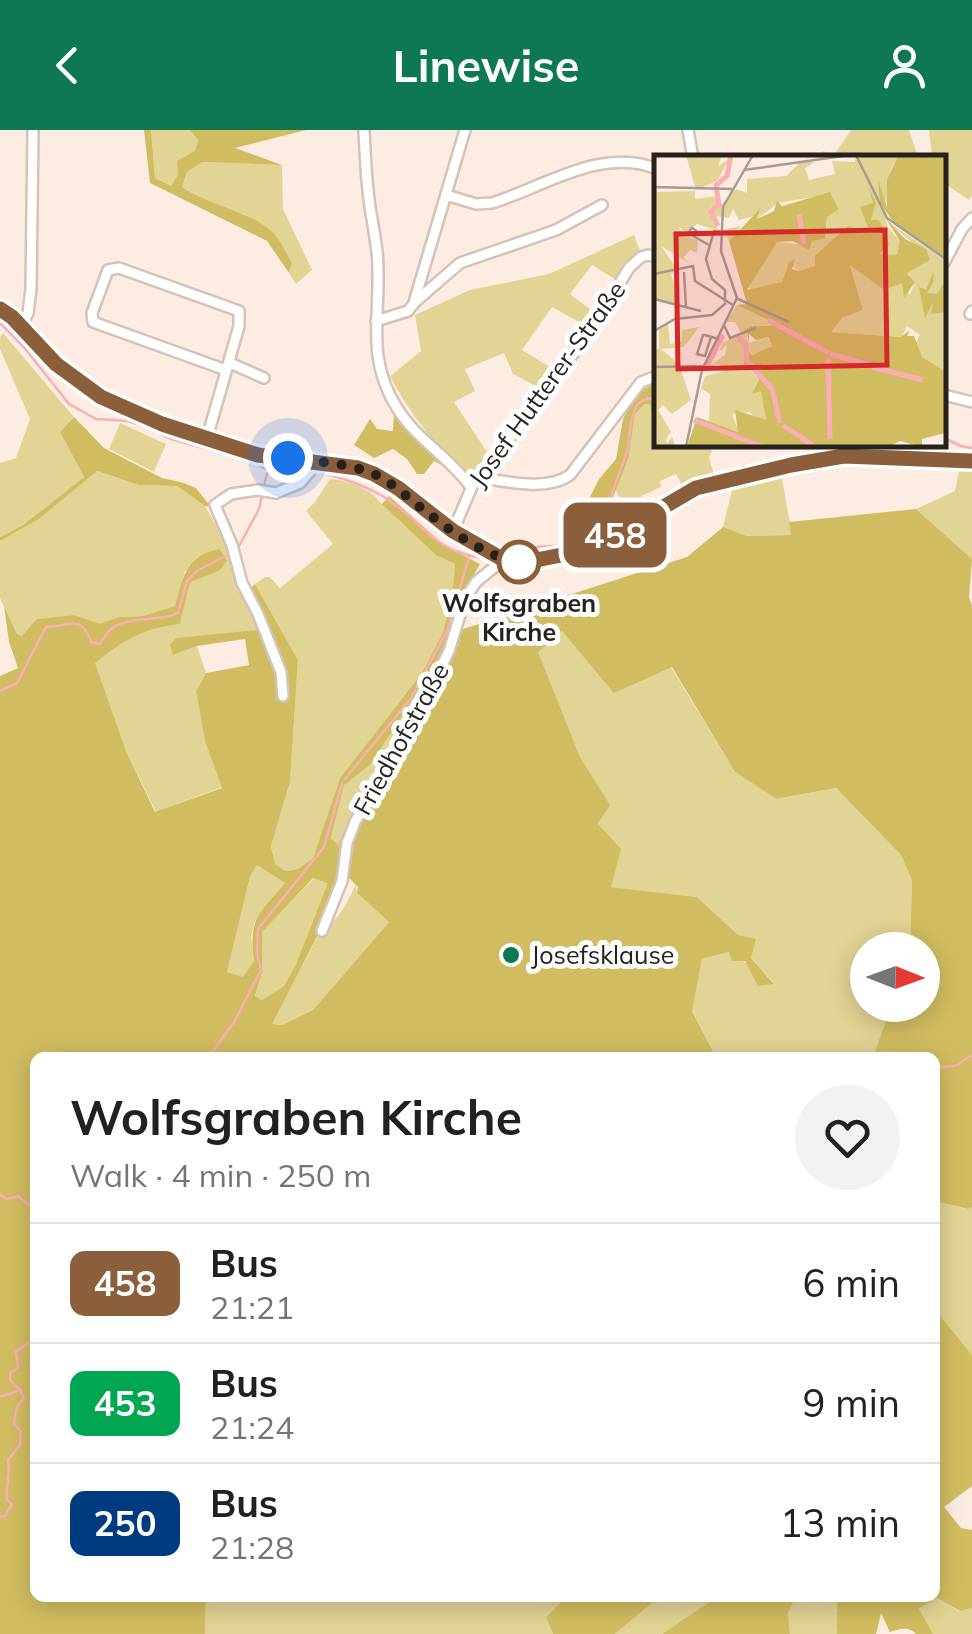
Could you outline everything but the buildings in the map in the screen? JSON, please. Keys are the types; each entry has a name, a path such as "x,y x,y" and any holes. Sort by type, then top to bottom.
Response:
{"main road":[{"path":"0,309 56,364 101,397 135,413 258,455 358,468 374,474 453,531 504,560 531,561 597,546 696,488 791,465 844,456 972,461"}],"street":[{"path":"21,326 28,313 31,289 34,130"},
{"path":"364,130 368,195 378,255 376,346 384,384 398,411 427,445 473,482 553,483 570,475 641,382 654,377"},
{"path":"414,302 465,130"},
{"path":"688,130 692,155"},
{"path":"446,195 476,204 492,202 584,167 616,162 644,163 654,168"},
{"path":"376,321 408,311 460,263 556,230 602,205"},
{"path":"947,257 972,218"},
{"name":"Josef Hutterer-Straße","path":"453,531 473,482 594,326 629,268 641,257 654,256"},
{"path":"207,438 228,366 240,326 240,310 118,268 108,270 92,313 93,322 228,366 254,372 264,378"},
{"path":"947,396 972,402"},
{"path":"283,696 281,672 242,583 232,544 215,504 232,494 276,493 306,478 315,465"},
{"name":"Friedhofstraße","path":"322,932 342,881 347,843 355,822 449,651 465,599 476,582 504,560"}],"shaded area":[{"path":"144,130 151,130 155,178 171,186 178,175 177,161 195,151 198,140 190,130 306,130 235,148 282,165 202,162 187,172 182,187 270,230 292,263 289,273 267,241 150,183"},
{"path":"151,130 190,130 198,140 195,152 171,186 155,178"},
{"path":"851,130 909,130 917,155 834,155"},
{"path":"929,130 972,130 969,200 947,185 947,155 932,155"},
{"path":"201,162 282,165 283,209 312,270 296,284 289,273 292,263 245,215 206,202 182,187 187,172"},
{"path":"634,235 640,251 618,281 592,265 570,294 591,310 581,323 552,307 522,350 555,370 540,388 513,374 504,353 465,369 475,391 454,402 489,455 470,479 426,431 390,376 421,351 415,315 470,290 549,274"},
{"path":"3,333 74,417 60,432 84,477 23,525 0,537 0,463 16,458 30,419 0,349"},
{"path":"653,384 654,429 650,404 645,404 635,414 629,456 597,539 587,544 587,503 599,479 616,459 623,419 636,394"},
{"path":"650,403 654,448 708,448 714,475 684,489 676,474 660,481 661,487 641,496 647,511 631,520 615,489 629,456 635,414"},
{"path":"394,413 449,469 434,461 424,474 417,474 407,459 393,449 374,458 354,445 370,419 377,429 393,431"},
{"path":"74,417 104,448 162,478 196,488 211,507 177,486 138,485 97,471 39,519 0,541 0,537 23,525 84,477 60,432"},
{"path":"120,423 166,444 154,472 109,449"},
{"path":"960,466 972,467 972,559 916,509 955,491"},
{"path":"96,471 138,485 177,486 205,506 233,555 261,630 176,638 173,655 197,646 206,673 196,691 205,741 222,787 156,812 126,751 94,662 134,636 180,624 190,581 219,571 185,571 175,606 143,616 119,617 100,625 74,615 38,619 23,636 17,634 0,598 0,541 39,519"},
{"path":"781,473 792,535 747,536 723,527 733,486"},
{"path":"330,479 352,483 371,493 455,564 452,598 443,632 422,673 340,778 313,858 298,869 286,871 275,864 271,846 290,782 298,660 255,584 270,577 280,588 333,544 306,511"},
{"path":"389,496 444,545 480,564 463,594 450,631 687,557 723,527 747,536 791,535 789,522 916,509 972,559 972,1207 940,1202 940,1052 874,1052 886,1022 940,1022 940,932 911,932 912,880 901,855 836,788 776,799 735,772 672,667 614,693 562,631 538,652 580,757 610,805 598,824 621,849 611,887 697,897 738,935 756,939 751,958 774,984 758,986 745,961 732,961 729,952 702,959 692,1011 713,1052 30,1052 30,1602 206,1602 205,1634 0,1634 0,676 18,668 9,642 4,606 17,634 22,636 37,619 74,615 100,624 119,617 143,616 175,606 193,562 219,549 227,560 219,571 190,582 180,624 134,636 95,663 126,751 155,812 222,788 205,741 196,691 206,673 249,665 245,639 197,646 173,655 170,644 176,638 267,629 248,590 255,584 298,660 290,782 271,846 275,864 286,871 298,869 313,858 340,778 422,673 443,632 455,564 436,555 382,504","holes":["424,682 430,684 338,845 331,838 344,785 371,764","257,865 285,883 254,925 254,961 243,977 227,972 250,877","347,876 358,887 357,893 389,922 313,1010 282,1025 272,1024 322,927 329,926 328,917","313,878 328,883 284,986 262,1000 255,996 262,973 262,932"]},
{"path":"563,631 671,667 735,772 776,799 836,788 901,855 912,879 911,932 850,932 850,1022 886,1022 874,1052 713,1052 692,1010 702,959 730,952 774,983 751,958 738,935 697,897 610,887 598,825 609,805 580,757 537,651"},
{"path":"424,682 430,684 338,846 331,838 344,784 371,764"},
{"path":"257,865 285,883 255,921 251,936 254,961 243,978 227,972 250,877"},
{"path":"314,878 329,882 296,964 284,986 262,1000 255,997 262,973 261,932"},
{"path":"356,885 357,893 389,922 313,1010 282,1025 271,1024 323,927 339,915"},
{"path":"940,1202 972,1207 972,1355 940,1315"},
{"path":"940,1315 972,1355 972,1486 944,1507 961,1528 972,1530 972,1608 960,1611 940,1600"},
{"path":"940,1600 959,1611 972,1608 972,1634 933,1634 918,1610"},
{"path":"206,1602 561,1602 546,1617 553,1634 205,1634"},
{"path":"561,1602 653,1602 615,1634 553,1634 546,1617"},
{"path":"653,1602 709,1602 662,1634 615,1634"},
{"path":"709,1602 793,1602 788,1613 790,1634 662,1634"},
{"path":"793,1602 837,1602 837,1634 790,1634 788,1613"},
{"path":"837,1602 930,1602 919,1609 933,1634 904,1629 890,1632 881,1613 876,1634 837,1634"}],"waterway":[{"path":"0,323 69,404 96,419 128,421 267,469 308,471"},
{"path":"504,554 584,542 598,532 628,449 636,406 650,398 654,402"},
{"path":"947,439 972,448"},
{"path":"316,472 368,488 388,499 446,546 485,558"},
{"path":"238,548 259,509 267,473"},
{"path":"0,691 17,683 46,627 79,625 91,642 99,644 116,626 178,613 187,581 198,570 230,554"},
{"path":"345,779 411,698 448,629 469,557"},
{"path":"212,1052 234,1022 261,970 258,929 324,847 342,784"},
{"path":"940,1068 955,1066 972,1055"},
{"path":"0,1195 7,1199 18,1196 30,1206"},
{"path":"0,1517 12,1504 7,1500 8,1460 20,1445 21,1432 14,1423 17,1407 24,1398 10,1380 10,1373 18,1368 16,1351 30,1342"},
{"path":"0,1397 17,1391"}],"bus line":[{"name":"458","path":"0,309 56,364 101,397 162,424 258,455 358,468 374,474 453,531 504,560 531,561 597,546 696,488 791,465 871,455 972,461"}],"place":[{"name":"Wolfsgraben Kirche","path":"519,562"},
{"name":"Josefsklause","path":"511,955"}],"route":[{"path":"288,458 374,474 453,531 491,554 519,562"}]}
